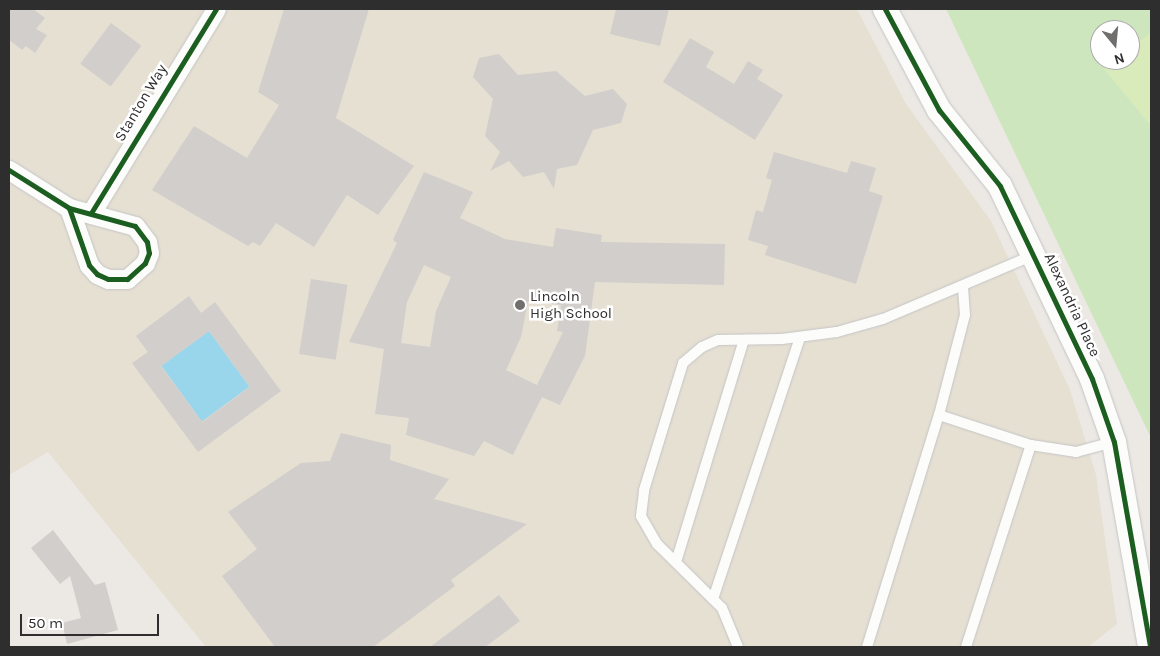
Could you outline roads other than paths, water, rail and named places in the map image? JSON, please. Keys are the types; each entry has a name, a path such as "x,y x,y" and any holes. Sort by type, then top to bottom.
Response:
{"street":[{"name":"Stanton Way","path":"91,213 216,9"},
{"name":"Alexandria Place","path":"885,9 939,110 1000,186 1035,254 1092,379 1114,442 1150,647"},
{"path":"9,170 69,208 135,226 143,235 149,253 127,279 108,279 89,265 69,208"}],"lane":[{"path":"738,647 722,608 657,544 641,516 644,490 683,363 702,347 718,340 800,337 883,319 963,287 1035,254"},
{"path":"867,647 939,416 965,315 963,287"},
{"path":"713,599 800,337"},
{"path":"676,562 744,340"},
{"path":"939,416 1031,445 1076,452 1114,442"},
{"path":"966,647 1031,445"}],"water":[{"path":"209,331 250,387 202,422 161,366"}],"place":[{"name":"Lincoln High School","path":"520,305"}]}
